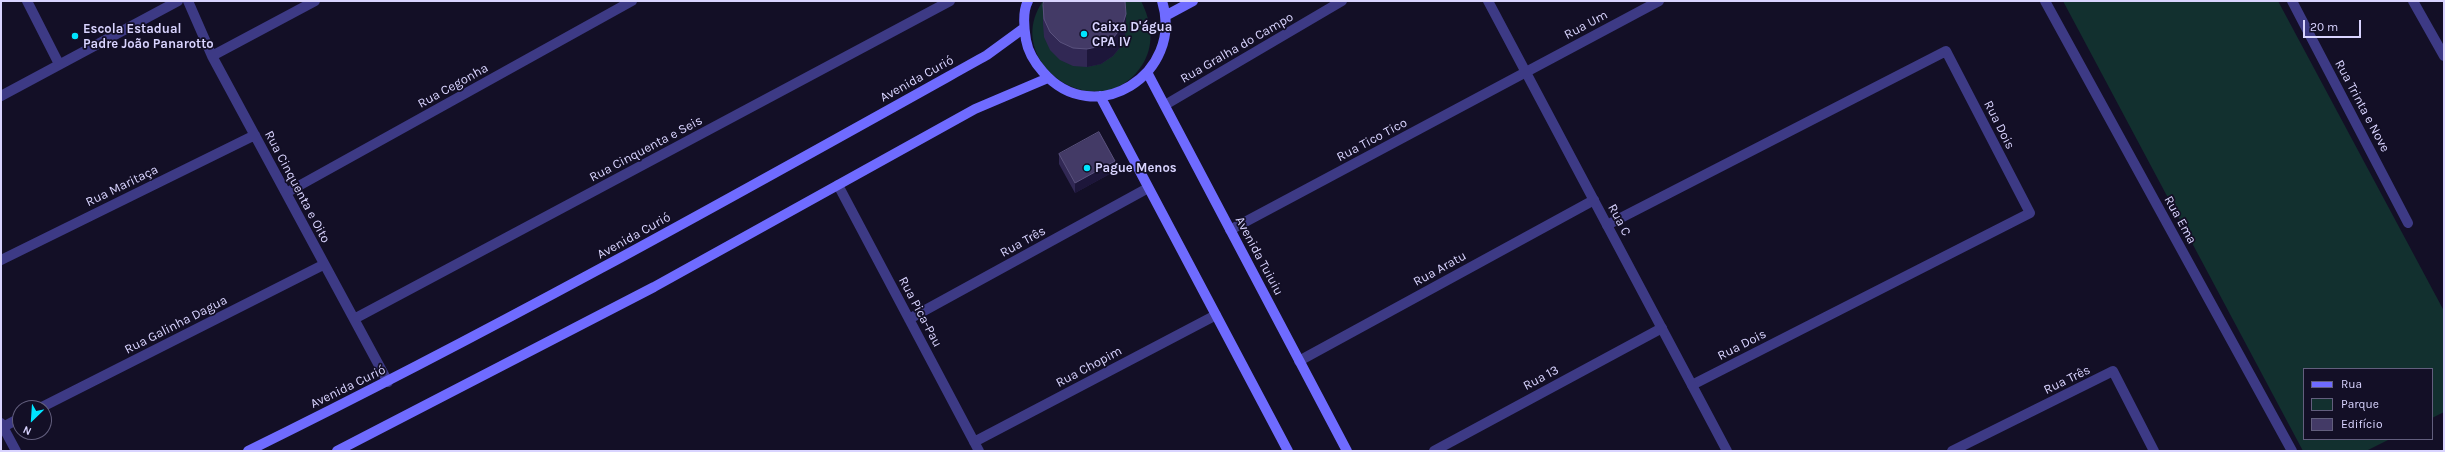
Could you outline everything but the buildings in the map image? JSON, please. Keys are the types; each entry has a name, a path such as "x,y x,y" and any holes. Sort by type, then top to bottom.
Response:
{"main road":[{"path":"1028,1 1024,28 1027,46 1035,63 1048,78 1069,90 1081,95 1100,96 1117,93 1134,85 1148,74 1160,56 1166,36 1166,15 1162,1"},
{"path":"1166,15 1193,1"},
{"name":"Avenida Curió","path":"248,451 388,382 635,251 987,55 1024,28"},
{"name":"Avenida Tuiuiu","path":"1148,74 1347,451"},
{"path":"337,451 654,287 975,109 1048,78"},
{"path":"1100,96 1216,315 1285,450"}],"street":[{"path":"27,1 59,64"},
{"path":"1,96 178,1"},
{"name":"Rua Cinquenta e Oito","path":"188,1 212,56 323,265 388,382"},
{"path":"212,56 314,1"},
{"name":"Rua Cegonha","path":"286,193 632,1"},
{"name":"Rua Cinquenta e Seis","path":"354,319 950,1"},
{"name":"Rua Gralha do Campo","path":"1164,105 1342,1"},
{"name":"Rua C","path":"1488,1 1726,451"},
{"name":"Rua Um","path":"1526,73 1659,1"},
{"name":"Rua Ema","path":"2045,1 2292,451"},
{"name":"Rua Trinta e Nove","path":"2292,1 2408,223"},
{"path":"2413,1 2444,56"},
{"name":"Rua Dois","path":"1607,225 1946,51 2030,213 1692,386"},
{"name":"Rua Tico Tico","path":"1230,230 1526,73"},
{"name":"Rua Maritaça","path":"1,260 255,135"},
{"name":"Rua Pica-Pau","path":"838,185 977,447"},
{"name":"Rua Três","path":"909,319 1148,188"},
{"name":"Rua Aratu","path":"1299,361 1594,200"},
{"name":"Rua Galinha Dagua","path":"52,402 323,265"},
{"name":"Rua Chopim","path":"977,447 1216,315"},
{"name":"Rua 13","path":"1434,451 1662,328"},
{"name":"Rua Três","path":"1952,451 2112,371 2154,451"},
{"path":"12,421 2,425 16,451"}],"green space":[{"path":"1043,1 1141,1 1147,16 1151,39 1150,47 1144,62 1126,82 1105,91 1082,90 1062,81 1045,66 1034,47 1033,25"},
{"path":"2063,1 2278,1 2444,311 2444,412 2433,418 2433,368 2303,368 2303,440 2388,440 2366,451 2303,451"}],"place":[{"name":"Caixa D'água CPA IV","path":"1084,34"},
{"name":"Escola Estadual Padre João Panarotto","path":"75,36"},
{"name":"Pague Menos","path":"1087,168"}]}
